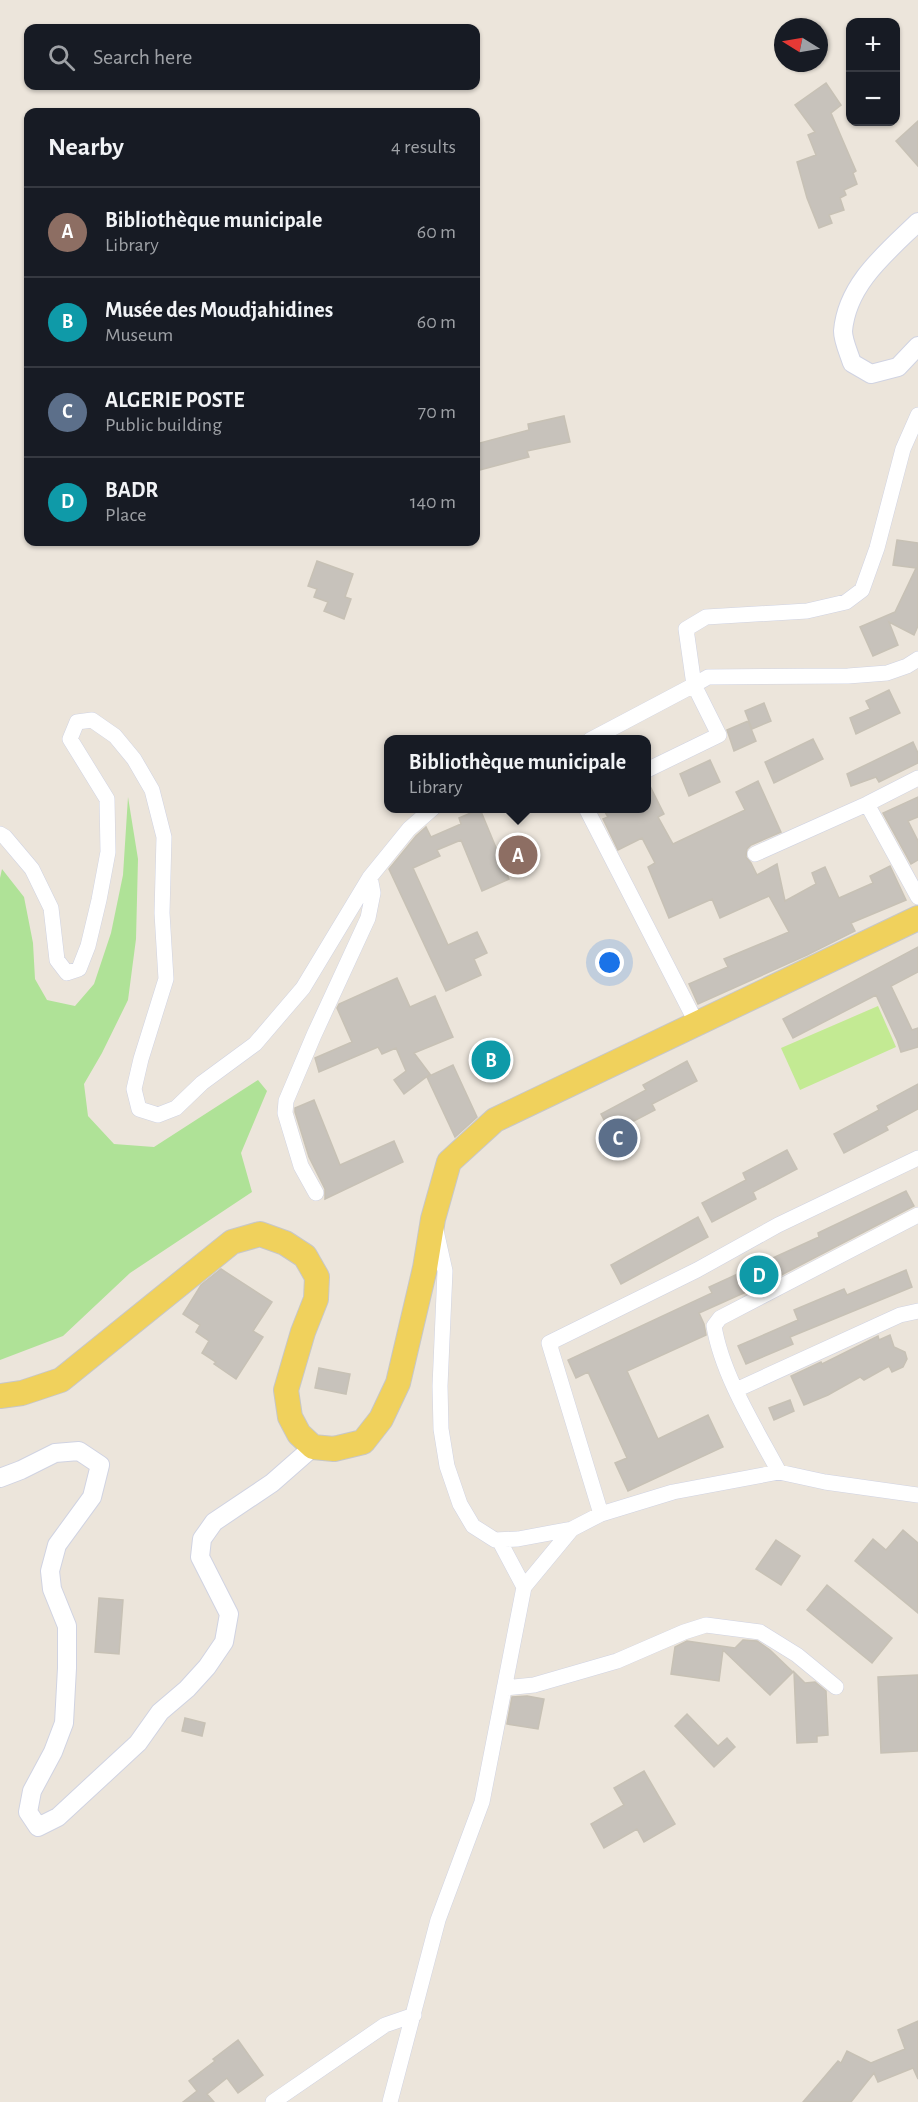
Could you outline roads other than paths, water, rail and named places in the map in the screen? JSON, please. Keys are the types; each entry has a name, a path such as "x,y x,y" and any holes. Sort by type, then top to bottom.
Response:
{"main road":[{"path":"0,1396 22,1393 61,1380 232,1242 260,1234 285,1243 305,1256 317,1277 316,1299 303,1332 286,1390 290,1417 299,1434 313,1447 334,1449 363,1442 381,1419 398,1383 425,1268 433,1219 449,1162 495,1120 918,918"}],"street":[{"path":"918,222 874,264 849,303 843,333 852,363 871,374 898,367 918,346"},
{"path":"651,768 719,735 694,684 686,629 706,617 807,611 846,602 862,590 877,549 903,449 918,415"},
{"path":"599,735 708,678 848,676 887,673 907,666 918,659"},
{"path":"0,834 32,869 51,908 57,960 67,973 79,969 88,946 108,852 107,799 70,739 77,722 92,720 114,736 134,759 152,790 164,837 162,913 166,979 134,1089 139,1108 158,1115 176,1108 202,1083 255,1044 303,988 370,877 409,829 427,813"},
{"path":"755,854 867,804 918,778"},
{"path":"867,804 918,897"},
{"path":"589,813 697,1024"},
{"path":"316,1193 301,1166 285,1113 286,1101 369,918 373,893 370,877"},
{"path":"601,1514 549,1343 697,1270 778,1225 918,1158"},
{"path":"779,1472 736,1390 716,1340 714,1326 720,1318 918,1215"},
{"path":"433,1219 445,1270 440,1386 441,1429 447,1466 460,1504 473,1526 495,1540 519,1539 572,1529 601,1514 673,1492 779,1472 825,1482 918,1495"},
{"path":"736,1390 918,1306"},
{"path":"900,1315 918,1311"},
{"path":"0,1478 55,1453 79,1451 100,1465 92,1497 57,1545 50,1571 52,1589 67,1626 67,1668 64,1723 53,1752 32,1791 28,1812 38,1827 58,1817 138,1743 160,1712 187,1689 207,1667 224,1642 229,1614 200,1557 202,1539 214,1522 272,1483 313,1447"},
{"path":"390,2102 438,1920 482,1802 524,1587 572,1529"},
{"path":"499,1540 524,1587"},
{"path":"504,1688 534,1685 617,1661 706,1625 760,1632 797,1655 836,1687"},
{"path":"273,2102 385,2025 414,2015"}],"place":[{"name":"Bibliothèque municipale","path":"518,855"},
{"name":"Musée des Moudjahidines","path":"491,1060"},
{"name":"ALGERIE POSTE","path":"618,1138"},
{"name":"BADR","path":"759,1275"}]}
